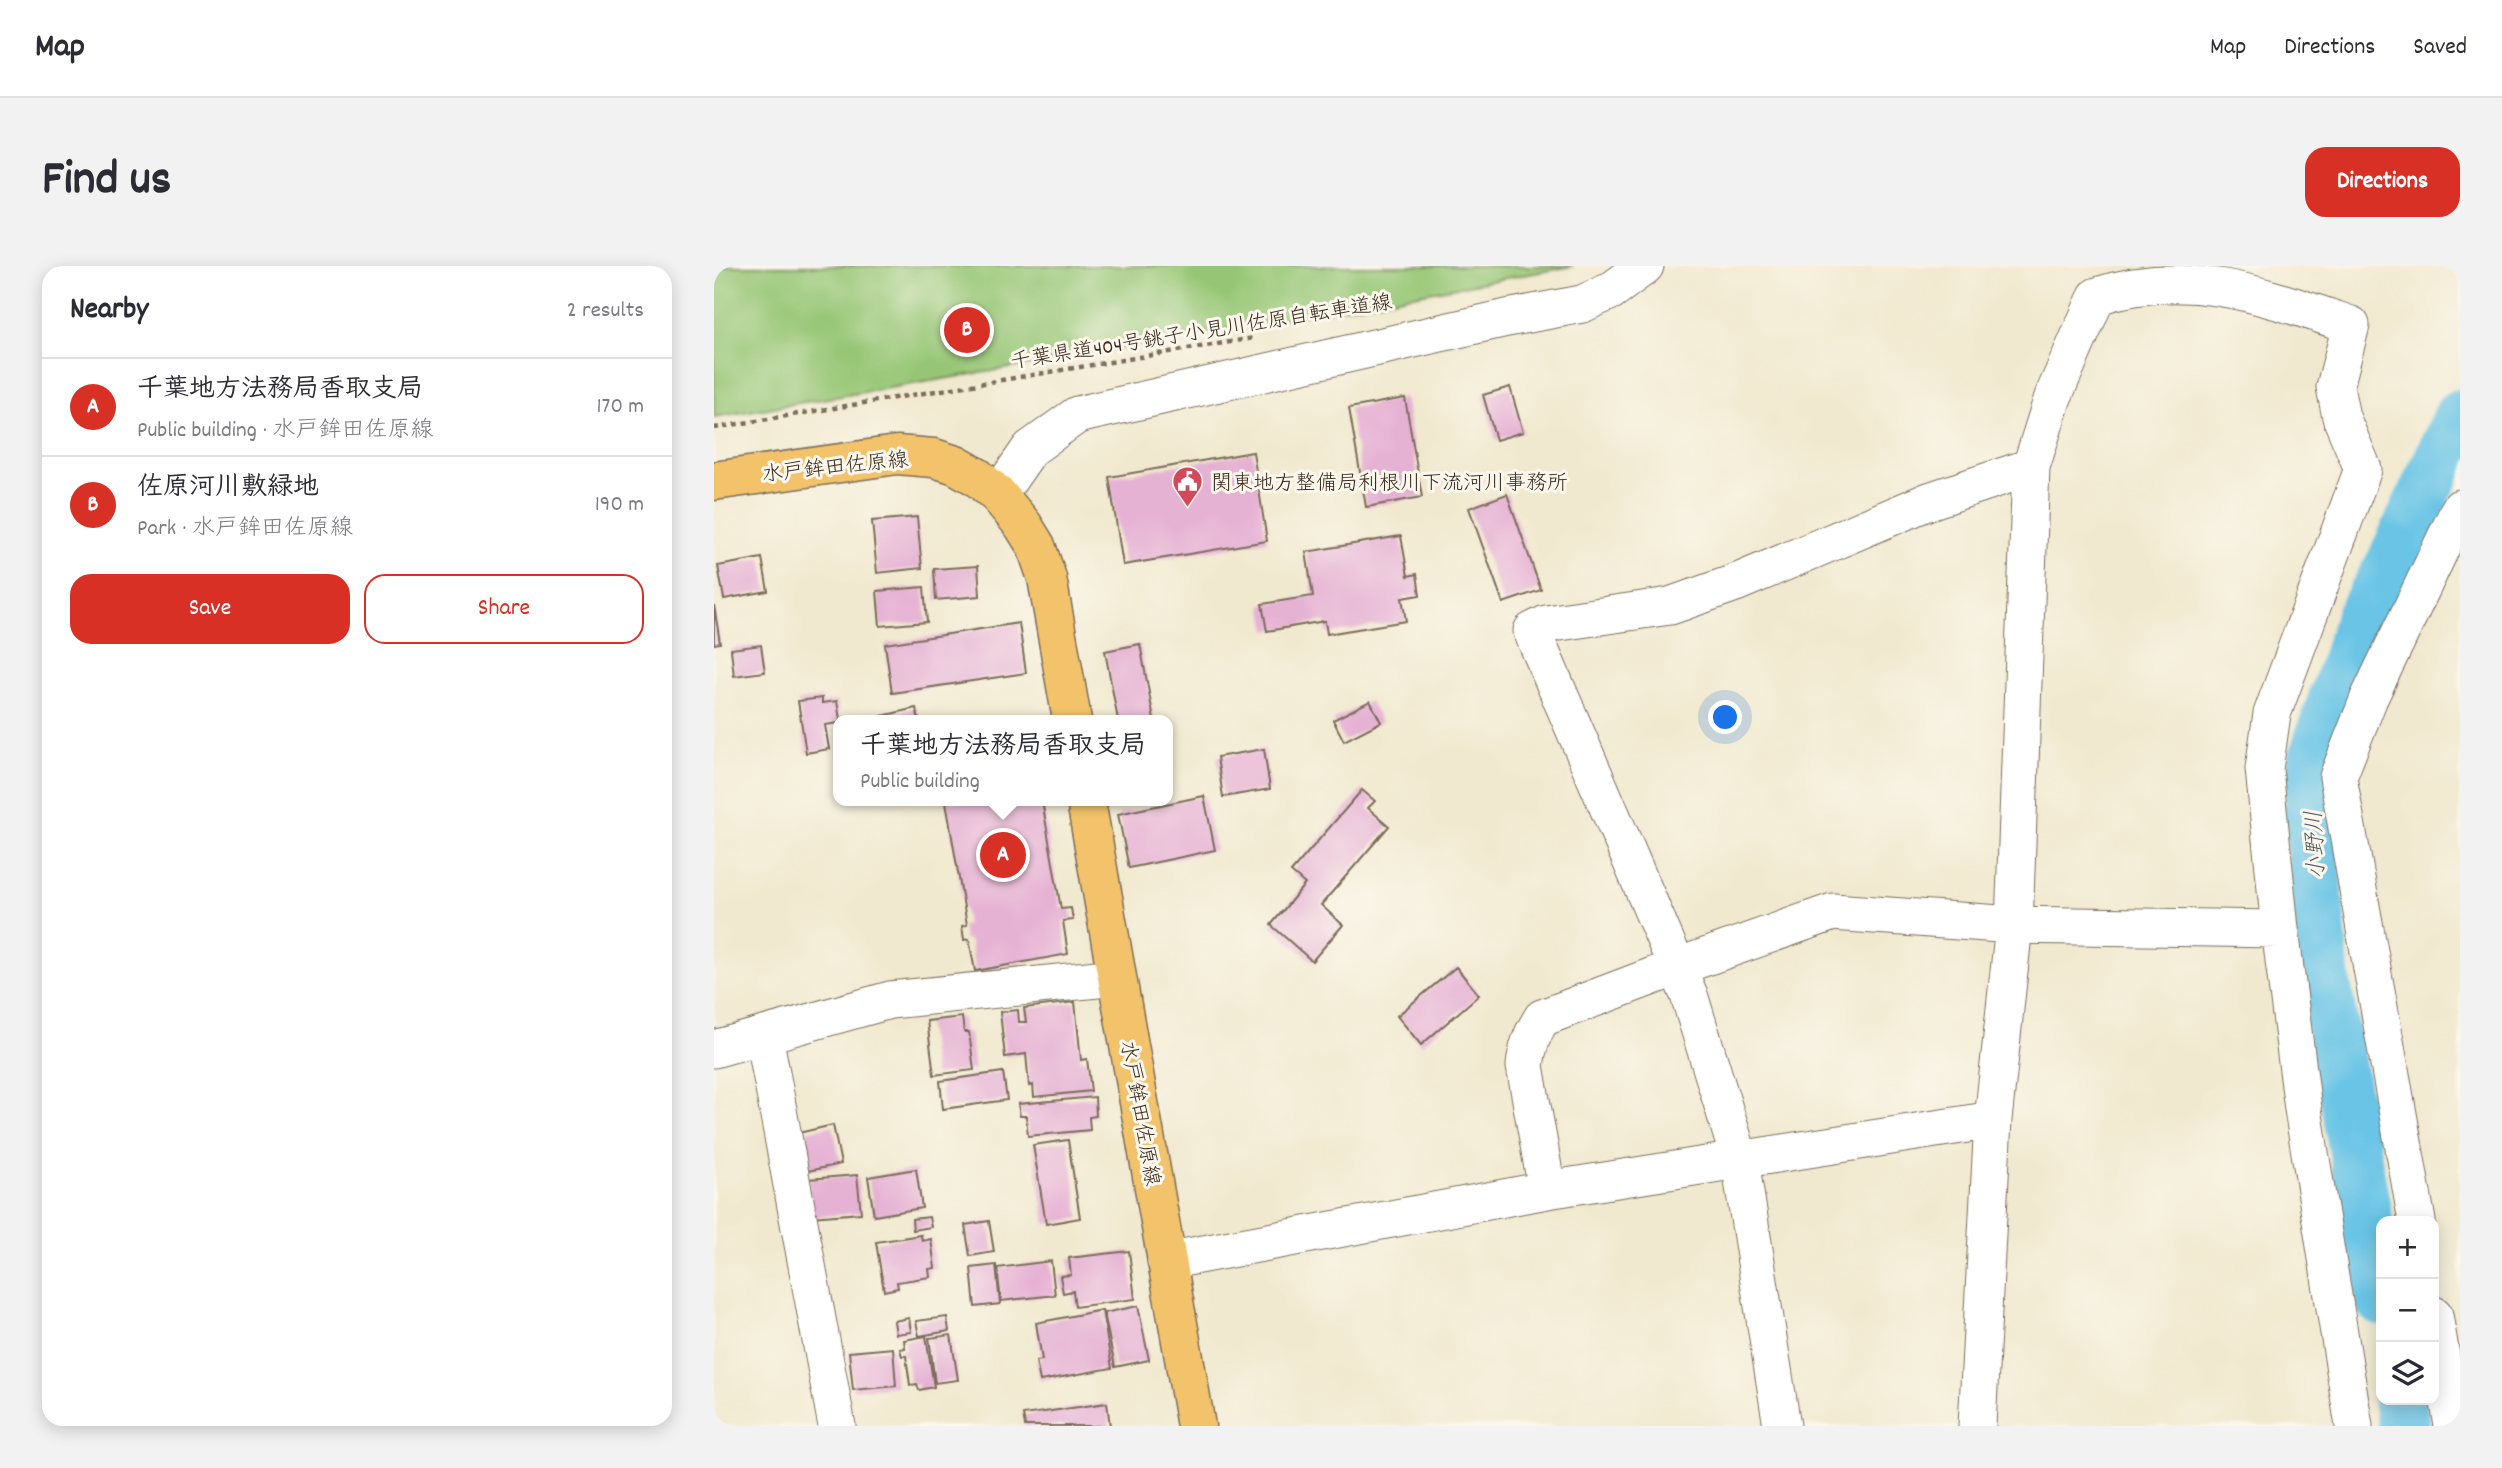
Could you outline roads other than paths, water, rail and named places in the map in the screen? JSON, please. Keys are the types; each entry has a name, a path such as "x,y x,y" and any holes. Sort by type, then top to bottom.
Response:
{"main road":[{"name":"水戸鉾田佐原線","path":"714,481 897,456 934,458 977,477 998,495 1023,524 1036,546 1047,578 1071,715"},
{"name":"水戸鉾田佐原線","path":"1087,806 1196,1426"}],"street":[{"path":"998,495 1030,449 1077,415 1493,321 1583,304 1611,291 1645,266"},
{"path":"1977,1426 1993,1120 2014,925 2031,467 2053,397 2097,296 2126,286 2206,283 2257,294 2351,325 2335,387 2341,417 2362,469 2272,714 2264,769 2280,929 2303,1109 2354,1426"},
{"path":"1782,1426 1740,1161 1689,995 1532,631 1546,624 1670,606 1738,582 1929,501 2031,467"},
{"path":"2416,1216 2338,776 2369,698 2460,508"},
{"path":"1547,1190 1525,1066 1527,1048 1533,1033 1542,1018 1676,967 1833,912 2014,925 2280,929"},
{"path":"714,1049 890,1000 1117,977"},
{"path":"764,1035 837,1426"},
{"path":"1166,1261 1547,1190 1993,1120"},
{"path":"2439,1342 2453,1426"}],"waterway":[{"name":"小野川","path":"2377,1279 2323,972 2310,810 2313,761 2362,616 2392,563 2460,415"},
{"name":"小野川","path":"2400,1405 2404,1426"}],"place":[{"name":"佐原河川敷緑地","path":"967,330"},
{"name":"関東地方整備局利根川下流河川事務所","path":"1188,509"},
{"name":"千葉地方法務局香取支局","path":"1003,855"}]}
